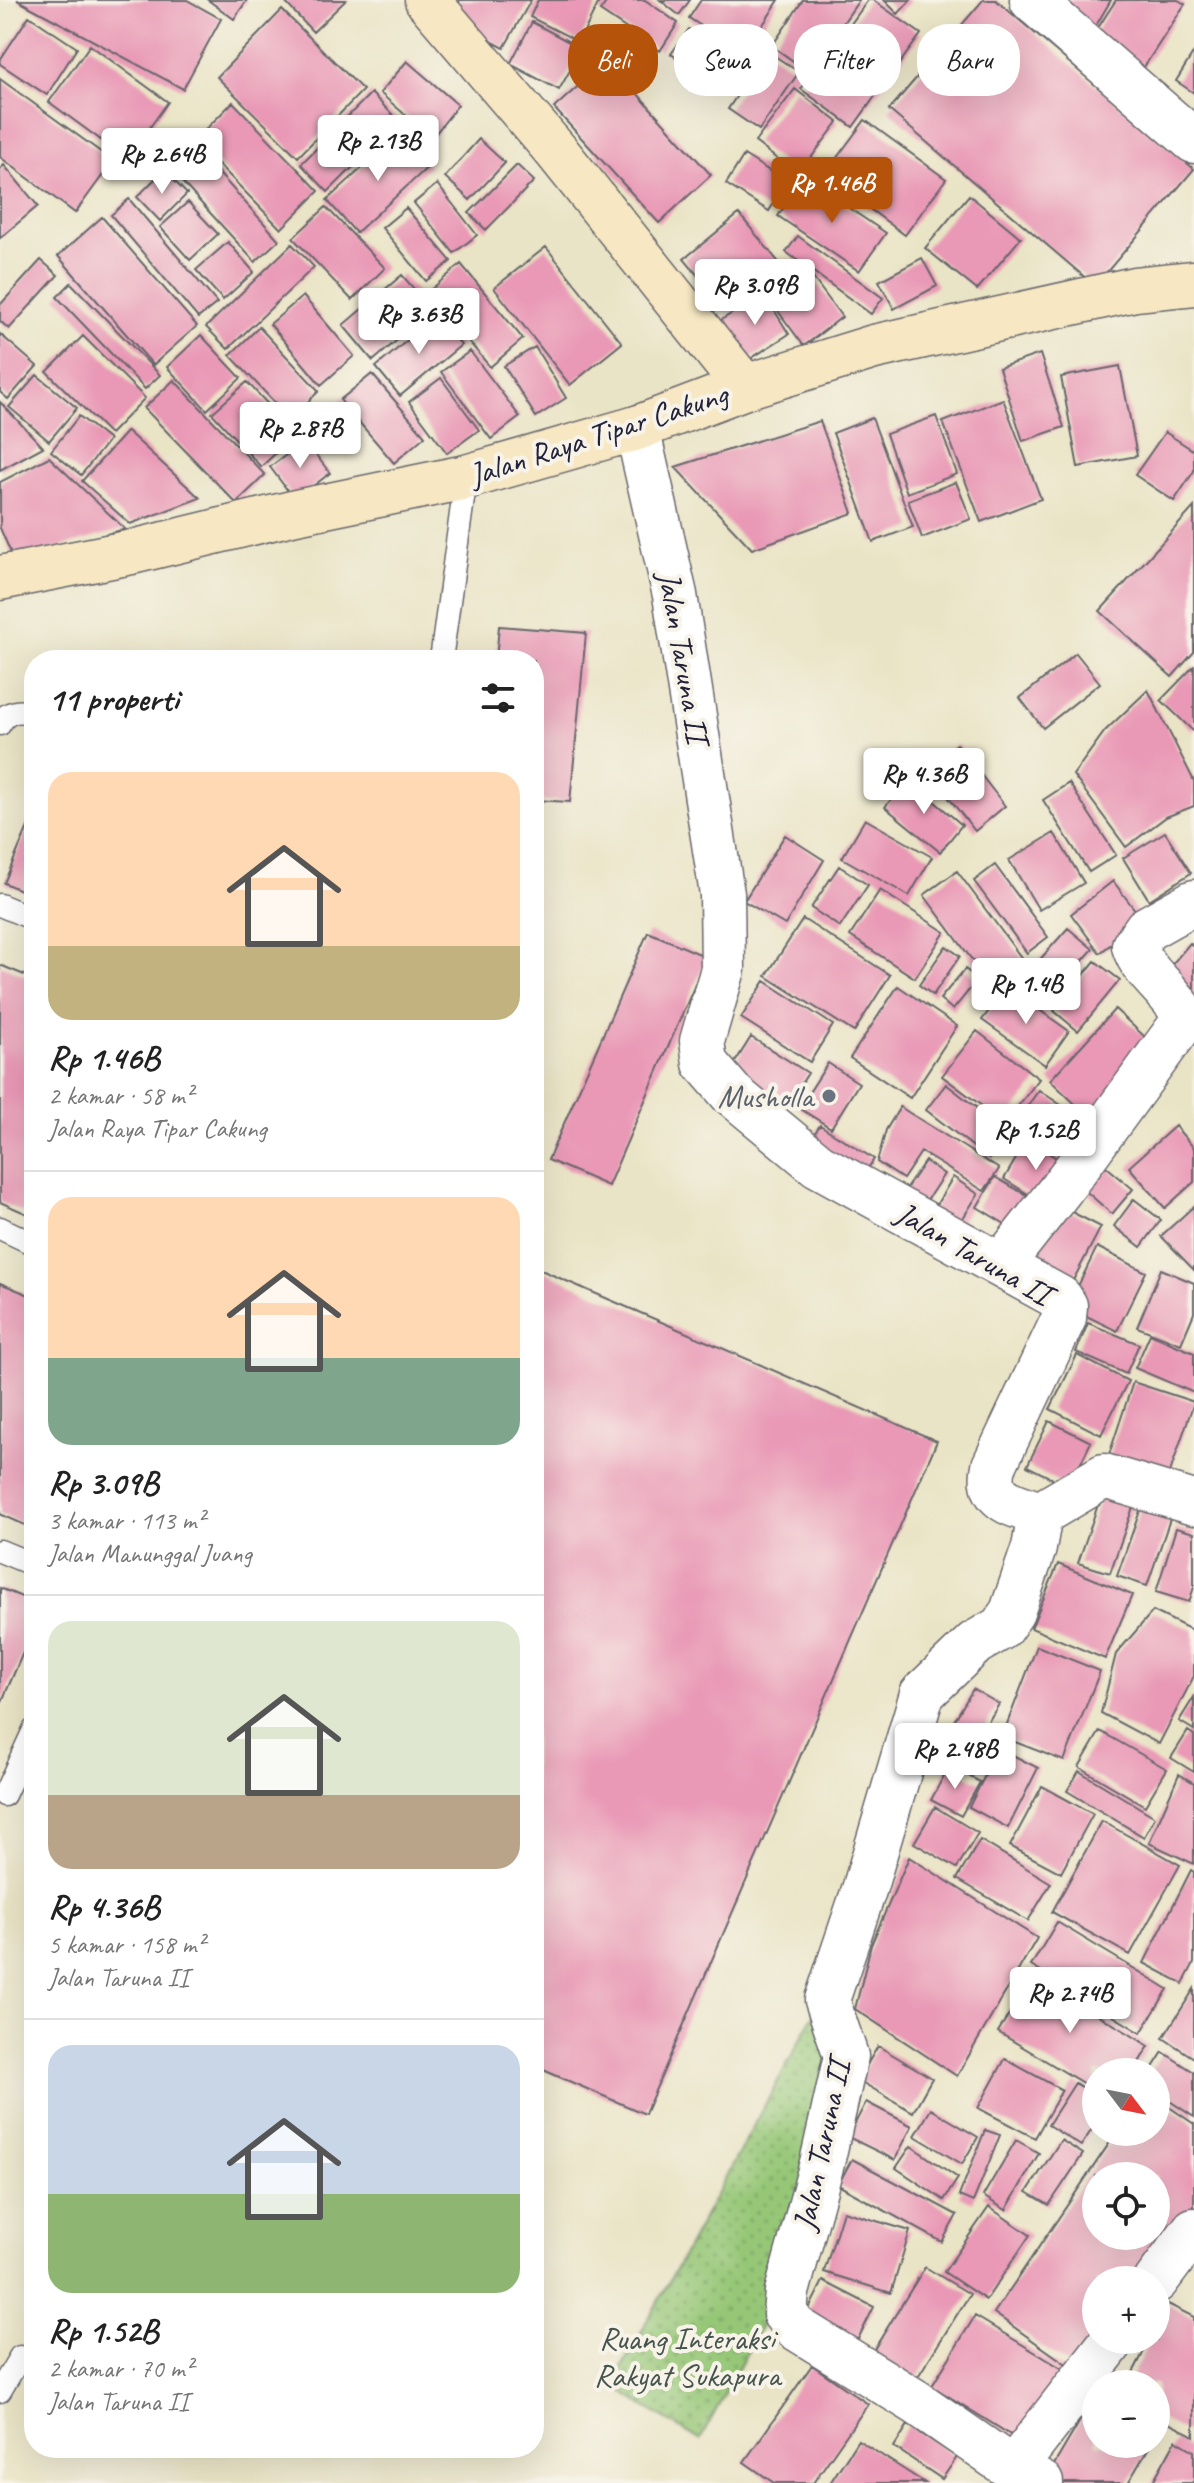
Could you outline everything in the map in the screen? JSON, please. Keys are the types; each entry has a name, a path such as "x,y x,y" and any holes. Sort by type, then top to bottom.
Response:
{"street":[{"path":"427,0 557,152 745,387"},
{"path":"1032,0 1194,141"},
{"name":"Jalan Raya Tipar Cakung","path":"0,578 132,552 296,512 466,477 637,428 745,387 874,347 1135,289 1194,283"},
{"name":"Jalan Taruna II","path":"637,428 675,595 722,894 723,969 702,1041 705,1063 731,1093 818,1165 963,1246 1002,1264 1060,1298 1065,1306 1064,1318 991,1476 992,1485 1001,1498 1040,1514 1034,1548 1012,1612 1001,1628 975,1643 922,1694 865,1887 827,2000 846,2056 822,2163 787,2292 785,2314 796,2328 916,2402 1027,2476"},
{"path":"1002,1264 1180,1026 1184,1015 1176,1000 1140,963 1134,946 1146,929 1194,902"},
{"path":"1040,1514 1104,1476 1194,1503"},
{"path":"1167,2266 1194,2230"},
{"path":"1027,2476 1104,2354"}],"lane":[{"path":"442,650 466,477"},
{"path":"0,724 2,719 15,711 24,712"},
{"path":"0,905 24,915"},
{"path":"0,1228 24,1239"},
{"path":"0,1551 24,1561"},
{"path":"4,1795 24,1752"},
{"path":"0,2391 20,2357"}],"green space":[{"name":"Ruang Interaksi Rakyat Sukapura","path":"815,2013 834,2064 774,2302 700,2440 612,2386"}],"building":[{"path":"17,0 187,0 221,19 183,89"},
{"path":"208,0 247,0 234,19"},
{"path":"283,0 346,0 313,32"},
{"path":"460,0 531,0 504,48 450,19"},
{"path":"538,0 600,0 588,24 568,24 568,36 530,17"},
{"path":"608,0 645,0 678,23 674,24 674,29 660,51 658,24 620,24 600,11"},
{"path":"660,0 690,0 679,15"},
{"path":"701,0 779,0 763,24 698,24 689,18"},
{"path":"803,0 859,0 842,24 794,24 794,61 778,50 778,37"},
{"path":"868,0 873,0 917,31 917,39 901,61 901,24 851,24"},
{"path":"884,0 911,0 898,14"},
{"path":"983,0 996,0 1194,169 1095,286 889,110 917,77 917,96 1020,96 1020,24 962,24"},
{"path":"1055,0 1111,0 1091,34"},
{"path":"1116,0 1178,0 1185,4 1142,70 1092,37"},
{"path":"282,10 363,90 298,157 217,77"},
{"path":"29,16 77,48 47,95 0,64"},
{"path":"532,22 568,41 568,74 559,90 510,64"},
{"path":"90,45 168,102 127,159 49,102"},
{"path":"1194,52 1194,93 1176,81"},
{"path":"778,58 794,69 794,79 759,130 728,109 737,96 778,96"},
{"path":"407,61 458,105 432,138 380,93"},
{"path":"0,79 113,161 75,213 0,157"},
{"path":"794,90 794,96 804,96 838,122 798,175 755,142"},
{"path":"371,93 399,121 328,192 301,164"},
{"path":"568,95 640,96 711,175 659,223 554,108"},
{"path":"811,96 875,96 853,127"},
{"path":"233,102 319,191 281,229 195,140"},
{"path":"865,120 946,179 905,235 824,175"},
{"path":"400,133 429,166 356,233 327,200"},
{"path":"479,139 505,163 470,200 445,177"},
{"path":"195,147 279,240 255,262 171,170"},
{"path":"744,155 787,182 769,211 726,184"},
{"path":"4,165 38,206 0,238 0,169"},
{"path":"517,165 534,181 486,230 469,213"},
{"path":"164,170 187,194 160,221 137,197"},
{"path":"804,178 886,233 859,271 778,216"},
{"path":"437,184 477,235 454,253 414,203"},
{"path":"969,195 1021,238 977,290 925,248"},
{"path":"129,199 217,303 198,318 111,215"},
{"path":"188,202 218,234 190,260 160,227"},
{"path":"326,207 385,268 352,300 293,238"},
{"path":"406,208 451,261 426,281 382,228"},
{"path":"739,214 781,265 727,311 684,259"},
{"path":"102,217 197,326 153,365 58,256"},
{"path":"798,236 883,298 871,314 786,252"},
{"path":"228,242 254,272 223,300 196,270"},
{"path":"292,244 314,267 228,349 206,327"},
{"path":"546,247 622,343 570,385 494,288"},
{"path":"922,258 937,286 894,309 879,281"},
{"path":"41,260 58,275 9,329 0,321 0,305"},
{"path":"461,264 523,339 490,367 428,292"},
{"path":"807,270 842,317 804,346 769,299"},
{"path":"402,275 432,310 373,361 343,325"},
{"path":"71,283 160,375 145,389 57,297"},
{"path":"764,294 789,334 747,361 721,320"},
{"path":"303,296 354,356 321,385 270,324"},
{"path":"437,315 461,345 400,396 376,367"},
{"path":"259,327 319,391 290,419 230,355"},
{"path":"0,334 37,366 8,399 0,392"},
{"path":"201,335 241,378 207,410 167,367"},
{"path":"83,336 145,398 110,434 47,372"},
{"path":"535,347 566,398 536,417 504,366"},
{"path":"470,351 520,417 491,439 441,372"},
{"path":"1040,354 1064,427 1023,441 999,368"},
{"path":"1120,366 1137,456 1078,467 1061,377"},
{"path":"372,374 425,436 394,463 340,400"},
{"path":"37,375 77,408 49,441 9,407"},
{"path":"441,378 479,430 447,453 409,402"},
{"path":"174,380 265,475 236,503 144,408"},
{"path":"247,382 296,434 261,467 212,413"},
{"path":"1003,399 1041,499 981,522 943,422"},
{"path":"0,402 43,447 0,470"},
{"path":"79,416 109,440 81,475 51,451"},
{"path":"936,416 957,474 907,493 886,434"},
{"path":"872,418 913,527 873,542 833,433"},
{"path":"820,421 853,513 752,549 675,467"},
{"path":"127,431 200,498 130,524 82,481"},
{"path":"1165,432 1194,451 1194,471 1174,501 1135,475"},
{"path":"305,441 330,473 295,500 270,467"},
{"path":"49,457 125,529 14,560 0,528 0,482"},
{"path":"956,482 971,519 922,538 908,500"},
{"path":"1194,507 1194,652 1172,677 1100,611"},
{"path":"499,626 586,633 570,802 544,801 544,650 497,650"},
{"path":"1076,653 1100,683 1043,728 1020,698"},
{"path":"1194,666 1194,732 1161,700"},
{"path":"1148,690 1194,781 1194,806 1166,817 1126,847 1073,775 1105,731"},
{"path":"957,744 1005,806 975,831 926,769"},
{"path":"908,779 962,825 940,852 885,807"},
{"path":"1069,783 1116,855 1089,872 1043,800"},
{"path":"865,819 932,857 909,896 842,858"},
{"path":"1165,832 1191,873 1149,900 1123,858"},
{"path":"1054,833 1084,883 1039,910 1009,860"},
{"path":"785,835 824,860 785,925 744,901"},
{"path":"24,836 24,892 4,883"},
{"path":"995,865 1048,937 1027,953 974,881"},
{"path":"839,866 868,885 840,927 811,908"},
{"path":"957,871 1023,960 990,984 924,895"},
{"path":"1113,881 1142,919 1100,953 1071,914"},
{"path":"880,890 945,932 915,978 850,936"},
{"path":"803,919 890,975 854,1032 766,976"},
{"path":"1068,928 1093,949 1044,1005 1019,983"},
{"path":"648,932 707,957 608,1186 548,1160"},
{"path":"1190,943 1194,947 1194,1016 1163,975"},
{"path":"946,946 960,956 933,995 919,985"},
{"path":"1095,961 1120,980 1078,1031 1054,1011"},
{"path":"0,965 24,975 24,1213 0,1202"},
{"path":"965,969 978,979 953,1010 940,999"},
{"path":"765,981 833,1025 810,1062 741,1018"},
{"path":"898,986 957,1026 910,1098 850,1058"},
{"path":"1007,987 1069,1031 1045,1065 982,1020"},
{"path":"1115,1009 1160,1051 1094,1122 1050,1080"},
{"path":"977,1031 1039,1079 1005,1123 942,1076"},
{"path":"751,1037 808,1073 780,1117 724,1080"},
{"name":"Musholla","path":"828,1063 859,1083 831,1128 799,1108"},
{"path":"946,1084 1009,1133 989,1159 926,1110"},
{"path":"1039,1090 1096,1129 1074,1162 1016,1122"},
{"path":"900,1107 999,1169 984,1191 921,1152 903,1179 877,1162 886,1130"},
{"path":"820,1125 874,1159 858,1184 805,1149"},
{"path":"1175,1126 1194,1148 1194,1182 1165,1208 1129,1167"},
{"path":"1027,1140 1068,1165 1044,1204 1004,1179"},
{"path":"925,1161 944,1174 917,1215 897,1202"},
{"path":"1101,1162 1133,1189 1112,1214 1080,1186"},
{"path":"953,1177 978,1194 955,1231 929,1217"},
{"path":"995,1177 1038,1202 1020,1233 977,1207"},
{"path":"1134,1199 1161,1220 1141,1247 1114,1226"},
{"path":"1056,1204 1101,1227 1067,1292 1022,1269"},
{"path":"1194,1206 1194,1270 1161,1236"},
{"path":"1097,1247 1146,1272 1117,1331 1068,1307"},
{"path":"1161,1269 1194,1283 1194,1313 1181,1344 1137,1327"},
{"path":"544,1271 937,1441 645,2114 544,2070"},
{"path":"0,1283 24,1293 24,1525 0,1514"},
{"path":"1088,1323 1139,1344 1126,1374 1076,1352"},
{"path":"1150,1334 1194,1353 1194,1393 1135,1368"},
{"path":"1077,1355 1128,1381 1101,1435 1050,1409"},
{"path":"1133,1382 1194,1402 1166,1484 1106,1464"},
{"path":"1049,1421 1091,1442 1069,1487 1027,1466"},
{"path":"1101,1496 1133,1507 1110,1573 1078,1563"},
{"path":"1141,1508 1170,1519 1147,1586 1117,1576"},
{"path":"1176,1528 1194,1533 1194,1587 1189,1602 1156,1592"},
{"path":"1058,1564 1132,1595 1105,1659 1031,1628"},
{"path":"0,1588 24,1598 24,1650 0,1706"},
{"path":"1153,1611 1194,1631 1194,1676 1159,1744 1101,1713 1116,1654"},
{"path":"1037,1646 1100,1671 1064,1761 1002,1737"},
{"path":"973,1689 999,1704 966,1758 941,1743"},
{"path":"1194,1697 1194,1730 1179,1721"},
{"path":"1100,1731 1167,1769 1145,1806 1079,1767"},
{"path":"1188,1731 1194,1735 1194,1772 1171,1758"},
{"path":"999,1748 1038,1768 1008,1828 969,1807"},
{"path":"949,1766 980,1782 961,1816 931,1800"},
{"path":"1079,1771 1155,1817 1144,1837 1067,1791"},
{"path":"1179,1774 1194,1783 1194,1864 1149,1843"},
{"path":"1042,1786 1093,1814 1061,1873 1010,1846"},
{"path":"935,1807 978,1833 957,1868 914,1843"},
{"path":"1102,1821 1180,1865 1130,1955 1052,1912"},
{"path":"980,1840 1051,1883 1028,1921 957,1879"},
{"path":"909,1857 1037,1938 957,2076 855,2009 871,1945"},
{"path":"1191,1870 1194,1872 1194,1963 1183,1984 1144,1963"},
{"path":"1057,1922 1168,1989 1141,2033 1031,1966"},
{"path":"1033,1975 1149,2046 1142,2058 1082,2058 1082,2083 998,2032"},
{"path":"1194,1989 1194,2058 1163,2038"},
{"path":"878,2046 932,2078 913,2112 858,2080"},
{"path":"1163,2052 1194,2072 1194,2117 1170,2101 1170,2058 1159,2058"},
{"path":"1005,2059 1062,2090 1035,2138 978,2108"},
{"path":"1075,2083 1082,2087 1081,2146 1048,2125"},
{"path":"866,2102 912,2126 895,2160 848,2137"},
{"path":"1170,2108 1194,2124 1194,2207 1170,2241 1170,2162 1097,2162 1107,2146 1170,2146"},
{"path":"931,2109 978,2137 962,2164 915,2136"},
{"path":"985,2130 1000,2135 973,2202 959,2196"},
{"path":"1016,2140 1039,2153 1006,2210 983,2196"},
{"path":"1061,2140 1083,2154 1049,2205 1027,2192"},
{"path":"911,2146 958,2178 944,2200 896,2168"},
{"path":"852,2159 957,2215 942,2242 838,2185"},
{"path":"1082,2184 1082,2250 1164,2250 1153,2266 1082,2266 1082,2354 1089,2354 1079,2373 994,2313"},
{"path":"989,2207 1030,2235 986,2300 944,2272"},
{"path":"843,2211 910,2231 891,2293 824,2272"},
{"path":"925,2267 970,2294 912,2386 868,2359"},
{"path":"823,2281 874,2307 854,2347 803,2321"},
{"path":"1170,2305 1194,2317 1194,2436 1170,2424 1170,2370 1134,2370 1143,2354 1170,2354"},
{"path":"975,2316 1066,2371 1022,2442 932,2386"},
{"path":"812,2365 868,2404 813,2483 774,2483 744,2462"},
{"path":"1082,2418 1082,2458 1143,2458 1128,2483 1062,2483 1048,2475"},
{"path":"908,2425 957,2457 942,2479 894,2447"},
{"path":"858,2440 925,2483 830,2483"},
{"path":"1176,2440 1194,2451 1192,2483 1152,2483 1166,2458 1170,2458"}],"place":[{"name":"Musholla","path":"829,1096"}]}
